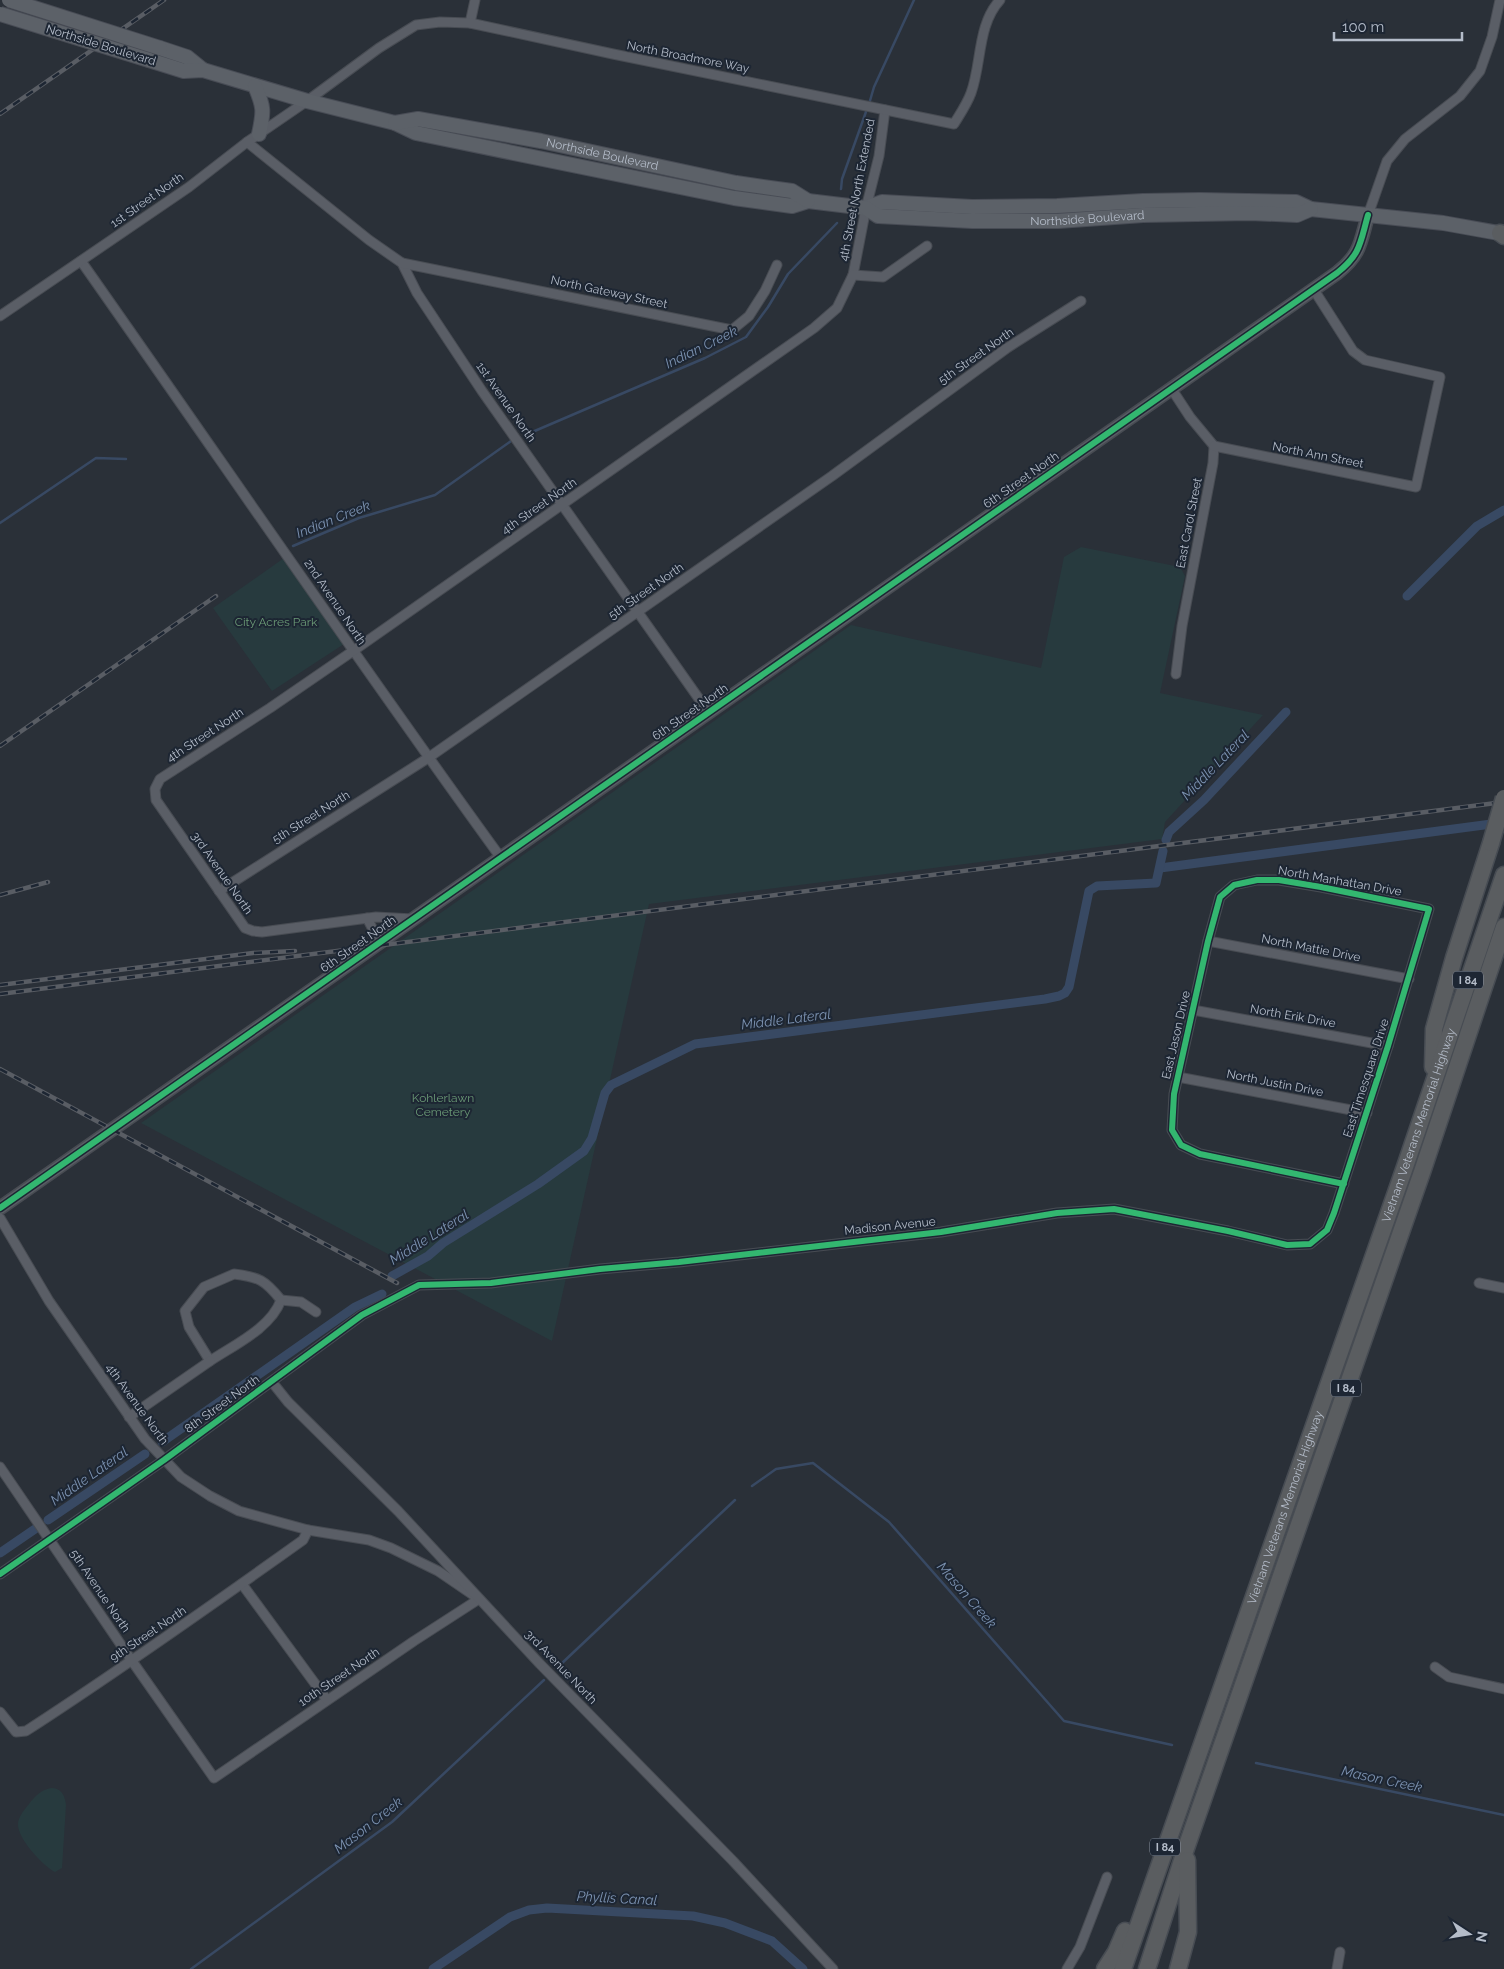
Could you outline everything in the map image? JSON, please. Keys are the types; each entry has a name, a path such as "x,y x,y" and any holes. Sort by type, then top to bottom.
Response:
{"highway":[{"path":"1433,1084 1434,1029 1504,798"},
{"name":"Vietnam Veterans Memorial Highway","path":"1122,1969 1433,1084 1504,875"},
{"name":"Vietnam Veterans Memorial Highway","path":"1147,1969 1186,1848 1422,1172 1504,927"},
{"path":"1105,1969 1116,1952 1207,1725"},
{"path":"1178,1969 1188,1932 1186,1848"}],"main road":[{"name":"Northside Boulevard","path":"9,0 188,57 203,70"},
{"name":"Northside Boulevard","path":"0,14 184,71 203,70 307,101 395,122 416,134 734,198 792,206 808,202 866,208 878,216 972,221 1058,221 1144,215 1297,215 1311,209 1444,223 1503,234"},
{"path":"255,86 264,114 259,134"}],"street":[{"path":"470,23 475,0"},
{"name":"North Broadmore Way","path":"307,101 379,48 416,25 440,22 470,23 954,124 971,92 983,34 992,11 1000,0"},
{"path":"1368,215 1387,161 1405,140 1460,96 1480,71 1492,37 1500,0"},
{"name":"1st Street North","path":"0,316 189,187 247,142 307,101"},
{"name":"4th Street North Extended","path":"853,275 866,208 879,156 886,110"},
{"name":"1st Avenue North","path":"247,142 369,240 402,263 422,301 482,391 709,713"},
{"name":"6th Street North","path":"0,1208 1171,388 1314,290 1349,263 1357,253 1368,215"},
{"path":"853,275 883,277 927,246"},
{"name":"2nd Avenue North","path":"81,261 252,503 353,652 501,858"},
{"name":"North Gateway Street","path":"402,263 732,330 749,316 765,291 777,265"},
{"name":"4th Street North","path":"155,789 160,779 353,652 814,328 838,308 853,275"},
{"name":"North Ann Street","path":"1214,446 1416,487 1440,377 1365,360 1353,351 1314,290"},
{"name":"5th Street North","path":"219,891 428,758 832,476 1007,348 1081,302"},
{"path":"1171,388 1190,417 1214,446"},
{"name":"East Carol Street","path":"1176,674 1182,626 1213,463 1214,446"},
{"name":"3rd Avenue North","path":"155,789 156,800 245,928 262,932 367,918 413,919"},
{"name":"North Manhattan Drive","path":"1247,882 1279,880 1429,909"},
{"name":"East Jason Drive","path":"1247,882 1234,885 1220,897 1208,941 1174,1094 1172,1130 1182,1145 1200,1154 1344,1184"},
{"name":"East Timesquare Drive","path":"1310,1244 1327,1230 1344,1184 1409,979 1429,909"},
{"path":"367,918 380,943"},
{"name":"North Mattie Drive","path":"1208,941 1409,979"},
{"name":"North Erik Drive","path":"1193,1010 1388,1046"},
{"name":"North Justin Drive","path":"1178,1077 1367,1113"},
{"name":"Madison Avenue","path":"470,1284 941,1232 1057,1214 1114,1209 1228,1231 1287,1245 1310,1244"},
{"name":"4th Avenue North","path":"0,1218 49,1301 129,1417 145,1439 181,1477 239,1511 308,1530 369,1540 391,1548 438,1571 479,1598"},
{"path":"210,1362 189,1326 185,1311 204,1288 234,1274 256,1277 272,1288 282,1300 301,1302 316,1312"},
{"path":"1479,1283 1504,1288"},
{"name":"8th Street North","path":"0,1574 164,1460 362,1315 408,1289 419,1285 470,1284"},
{"path":"129,1417 259,1328 278,1310 282,1300"},
{"name":"3rd Avenue North","path":"272,1382 288,1402 398,1511 540,1664 739,1868 833,1969"},
{"name":"5th Avenue North","path":"0,1466 214,1778"},
{"name":"9th Street North","path":"0,1712 16,1732 26,1731 132,1661 242,1584 303,1540 308,1530"},
{"path":"242,1584 327,1700"},
{"name":"10th Street North","path":"214,1778 479,1598"},
{"path":"1435,1666 1449,1677 1504,1689"},
{"path":"1067,1969 1080,1947 1107,1877"},
{"path":"1337,1969 1340,1952"}],"green space":[{"name":"Kohlerlawn Cemetery","path":"1081,547 1180,567 1185,576 1160,693 1263,715 1165,822 1162,839 649,904 552,1341 141,1123 851,625 1041,668 1064,557"},
{"name":"City Acres Park","path":"284,558 344,644 272,691 213,608"},
{"path":"51,1788 57,1789 62,1793 66,1805 62,1868 55,1872 44,1864 26,1844 18,1824 22,1813 34,1798 41,1792"}],"waterway":[{"name":"Indian Creek","path":"869,104 874,87 914,0"},
{"name":"Indian Creek","path":"841,189 842,179 867,109"},
{"name":"Indian Creek","path":"530,433 705,358 746,337 768,307 788,274 837,223"},
{"name":"Indian Creek","path":"293,546 359,518 435,495 511,441"},
{"name":"Indian Creek","path":"0,523 96,458 126,459"},
{"name":"Middle Lateral","path":"1407,596 1477,526 1504,510"},
{"name":"Middle Lateral","path":"1166,840 1169,832 1204,800 1286,712"},
{"path":"1160,868 1499,823"},
{"name":"Middle Lateral","path":"392,1276 428,1256 443,1243 538,1184 584,1151 592,1138 605,1093 611,1085 695,1044 1045,999 1065,993 1069,987 1089,891 1097,886 1156,883 1163,851"},
{"name":"Middle Lateral","path":"162,1442 355,1307 382,1294"},
{"name":"Middle Lateral","path":"48,1520 145,1454"},
{"name":"Mason Creek","path":"752,1486 776,1469 813,1463 889,1522 1064,1721 1172,1745"},
{"name":"Mason Creek","path":"560,1665 735,1500"},
{"name":"Middle Lateral","path":"0,1553 35,1529"},
{"name":"Mason Creek","path":"191,1969 392,1822 544,1680"},
{"name":"Mason Creek","path":"1256,1763 1504,1815"},
{"name":"Phyllis Canal","path":"433,1969 510,1917 529,1910 547,1908 693,1916 725,1923 772,1941 803,1969"}],"railway":[{"path":"0,114 164,0"},
{"path":"0,746 216,596"},
{"path":"0,994 1504,802"},
{"path":"0,895 48,882"},
{"path":"0,985 253,953 295,951"},
{"path":"0,1069 397,1283"}],"cycle path":[{"path":"0,1208 1337,273 1355,254 1361,241 1368,215"},
{"path":"0,1574 164,1460 362,1315 419,1285 491,1283 600,1269 679,1262 941,1232 1057,1213 1114,1209 1228,1231 1287,1245 1310,1244 1327,1230 1334,1213 1388,1046 1429,909 1279,880 1257,880 1234,885 1220,897 1208,941 1174,1094 1172,1130 1181,1145 1200,1154 1344,1184"}]}
